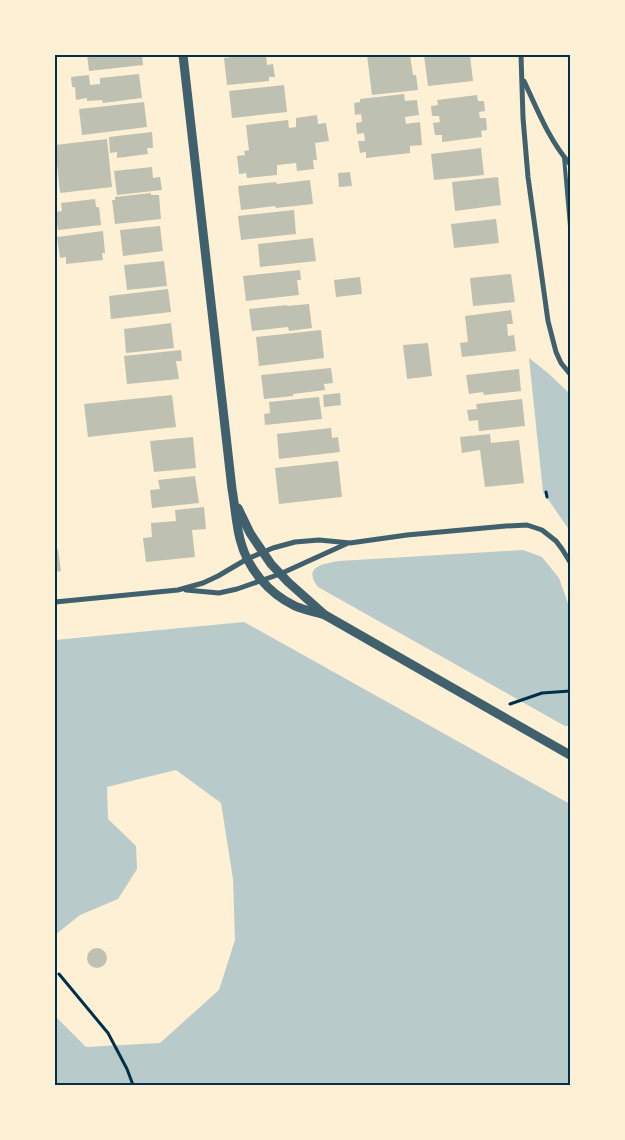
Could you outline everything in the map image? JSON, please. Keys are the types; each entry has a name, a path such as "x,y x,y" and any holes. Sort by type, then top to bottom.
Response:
{"street":[{"path":"183,55 232,489 238,532 247,560 273,592 291,603 324,615 570,755"},
{"path":"521,55 523,118 528,177 548,320 556,352 570,374"},
{"path":"522,78 548,131 570,164"},
{"path":"232,489 243,520 263,553 280,574 324,615"},
{"path":"178,590 223,592 235,590 280,574 350,543 417,534 506,526 527,525 539,528 552,537 570,562"},
{"path":"55,602 178,590 208,581 247,560 284,544 319,540 350,543"}],"lane":[{"path":"564,157 570,226"}],"path":[{"path":"546,492 546,498"},
{"path":"492,710 542,693 570,691"},
{"path":"59,974 108,1033 127,1069 133,1085"}],"shaded area":[{"path":"529,358 570,394 570,531 543,492"},
{"path":"523,550 542,557 559,578 570,609 570,726 565,726 318,587 312,574 317,567 339,561"},
{"path":"244,622 570,804 570,1085 55,1085 55,1016 86,1047 160,1043 219,990 235,940 233,879 221,803 176,770 107,787 108,819 136,846 137,869 118,899 80,915 55,935 55,640"}],"building":[{"path":"87,55 142,55 143,65 89,71"},
{"path":"266,55 267,65 273,64 275,77 269,77 269,81 227,85 224,58"},
{"path":"367,55 410,55 413,75 416,75 418,90 372,95"},
{"path":"424,55 470,55 473,81 428,86"},
{"path":"139,74 142,98 103,103 102,100 87,101 87,98 76,100 75,87 72,87 71,77 89,75 90,85 100,84 100,78"},
{"path":"284,85 287,112 232,118 229,91"},
{"path":"404,94 405,101 417,100 419,115 405,117 406,124 420,122 422,145 410,146 410,153 366,158 366,152 360,153 358,141 365,141 364,133 357,134 356,123 362,122 361,114 355,115 354,103 360,102 360,99"},
{"path":"477,95 478,101 484,101 485,111 479,112 480,118 486,118 487,130 481,131 482,137 442,142 442,135 435,135 433,123 440,122 439,116 432,116 431,106 438,105 437,100"},
{"path":"144,102 147,127 82,135 79,109"},
{"path":"317,115 318,124 326,123 329,141 315,143 317,160 313,160 314,169 297,171 296,163 277,165 277,175 247,178 246,173 239,174 237,156 245,155 244,151 249,150 246,125 288,120 289,128 296,127 296,118"},
{"path":"152,132 153,148 147,148 148,154 117,158 117,152 110,153 109,137"},
{"path":"107,139 112,187 60,193 55,145"},
{"path":"481,148 484,175 434,180 431,154"},
{"path":"152,167 153,178 160,177 162,190 117,195 114,171"},
{"path":"350,172 352,186 339,187 338,173"},
{"path":"498,177 501,205 455,211 452,182"},
{"path":"310,180 313,204 241,210 238,186"},
{"path":"151,193 151,195 159,195 161,219 115,224 112,200 115,200 115,197"},
{"path":"95,199 96,207 99,207 101,225 58,230 55,212 62,211 61,203"},
{"path":"294,210 296,234 241,240 238,216"},
{"path":"496,219 499,243 454,248 451,224"},
{"path":"160,226 163,251 123,256 120,230"},
{"path":"103,231 105,253 102,253 103,260 66,264 66,257 60,258 57,237"},
{"path":"313,238 316,261 260,267 258,244"},
{"path":"164,261 167,286 127,290 124,265"},
{"path":"300,270 301,280 297,280 299,295 246,301 243,276"},
{"path":"511,274 515,302 473,306 470,278"},
{"path":"360,277 362,294 336,297 334,280"},
{"path":"168,289 171,312 111,319 109,296"},
{"path":"309,304 312,328 289,331 288,327 252,331 249,309"},
{"path":"511,310 513,324 507,324 508,336 514,335 516,351 462,357 460,343 468,342 465,316"},
{"path":"171,323 174,348 126,353 124,329"},
{"path":"321,330 324,358 259,366 256,337"},
{"path":"428,343 432,376 407,379 403,345"},
{"path":"181,350 182,361 176,361 179,379 127,384 124,356"},
{"path":"331,368 333,383 324,384 325,390 264,399 261,375"},
{"path":"519,369 521,391 484,395 483,392 469,394 466,375"},
{"path":"340,393 341,405 324,407 323,395"},
{"path":"172,395 176,427 88,437 84,404"},
{"path":"319,397 322,419 265,425 264,414 270,413 269,402"},
{"path":"522,399 525,426 479,431 478,420 469,421 467,410 477,409 476,404"},
{"path":"331,428 332,438 338,437 340,452 279,459 277,434"},
{"path":"490,434 491,443 519,440 524,483 485,487 480,450 462,453 460,437"},
{"path":"193,437 196,468 154,472 150,441"},
{"path":"338,461 342,497 279,504 275,468"},
{"path":"195,476 199,503 152,508 150,490 160,489 158,480"},
{"path":"204,507 206,529 192,530 195,557 146,562 143,538 152,537 151,523 176,521 175,510"},
{"path":"55,549 58,549 61,571 55,572"},
{"path":"97,948 104,951 107,958 104,965 97,968 90,965 87,958 90,951"}]}
